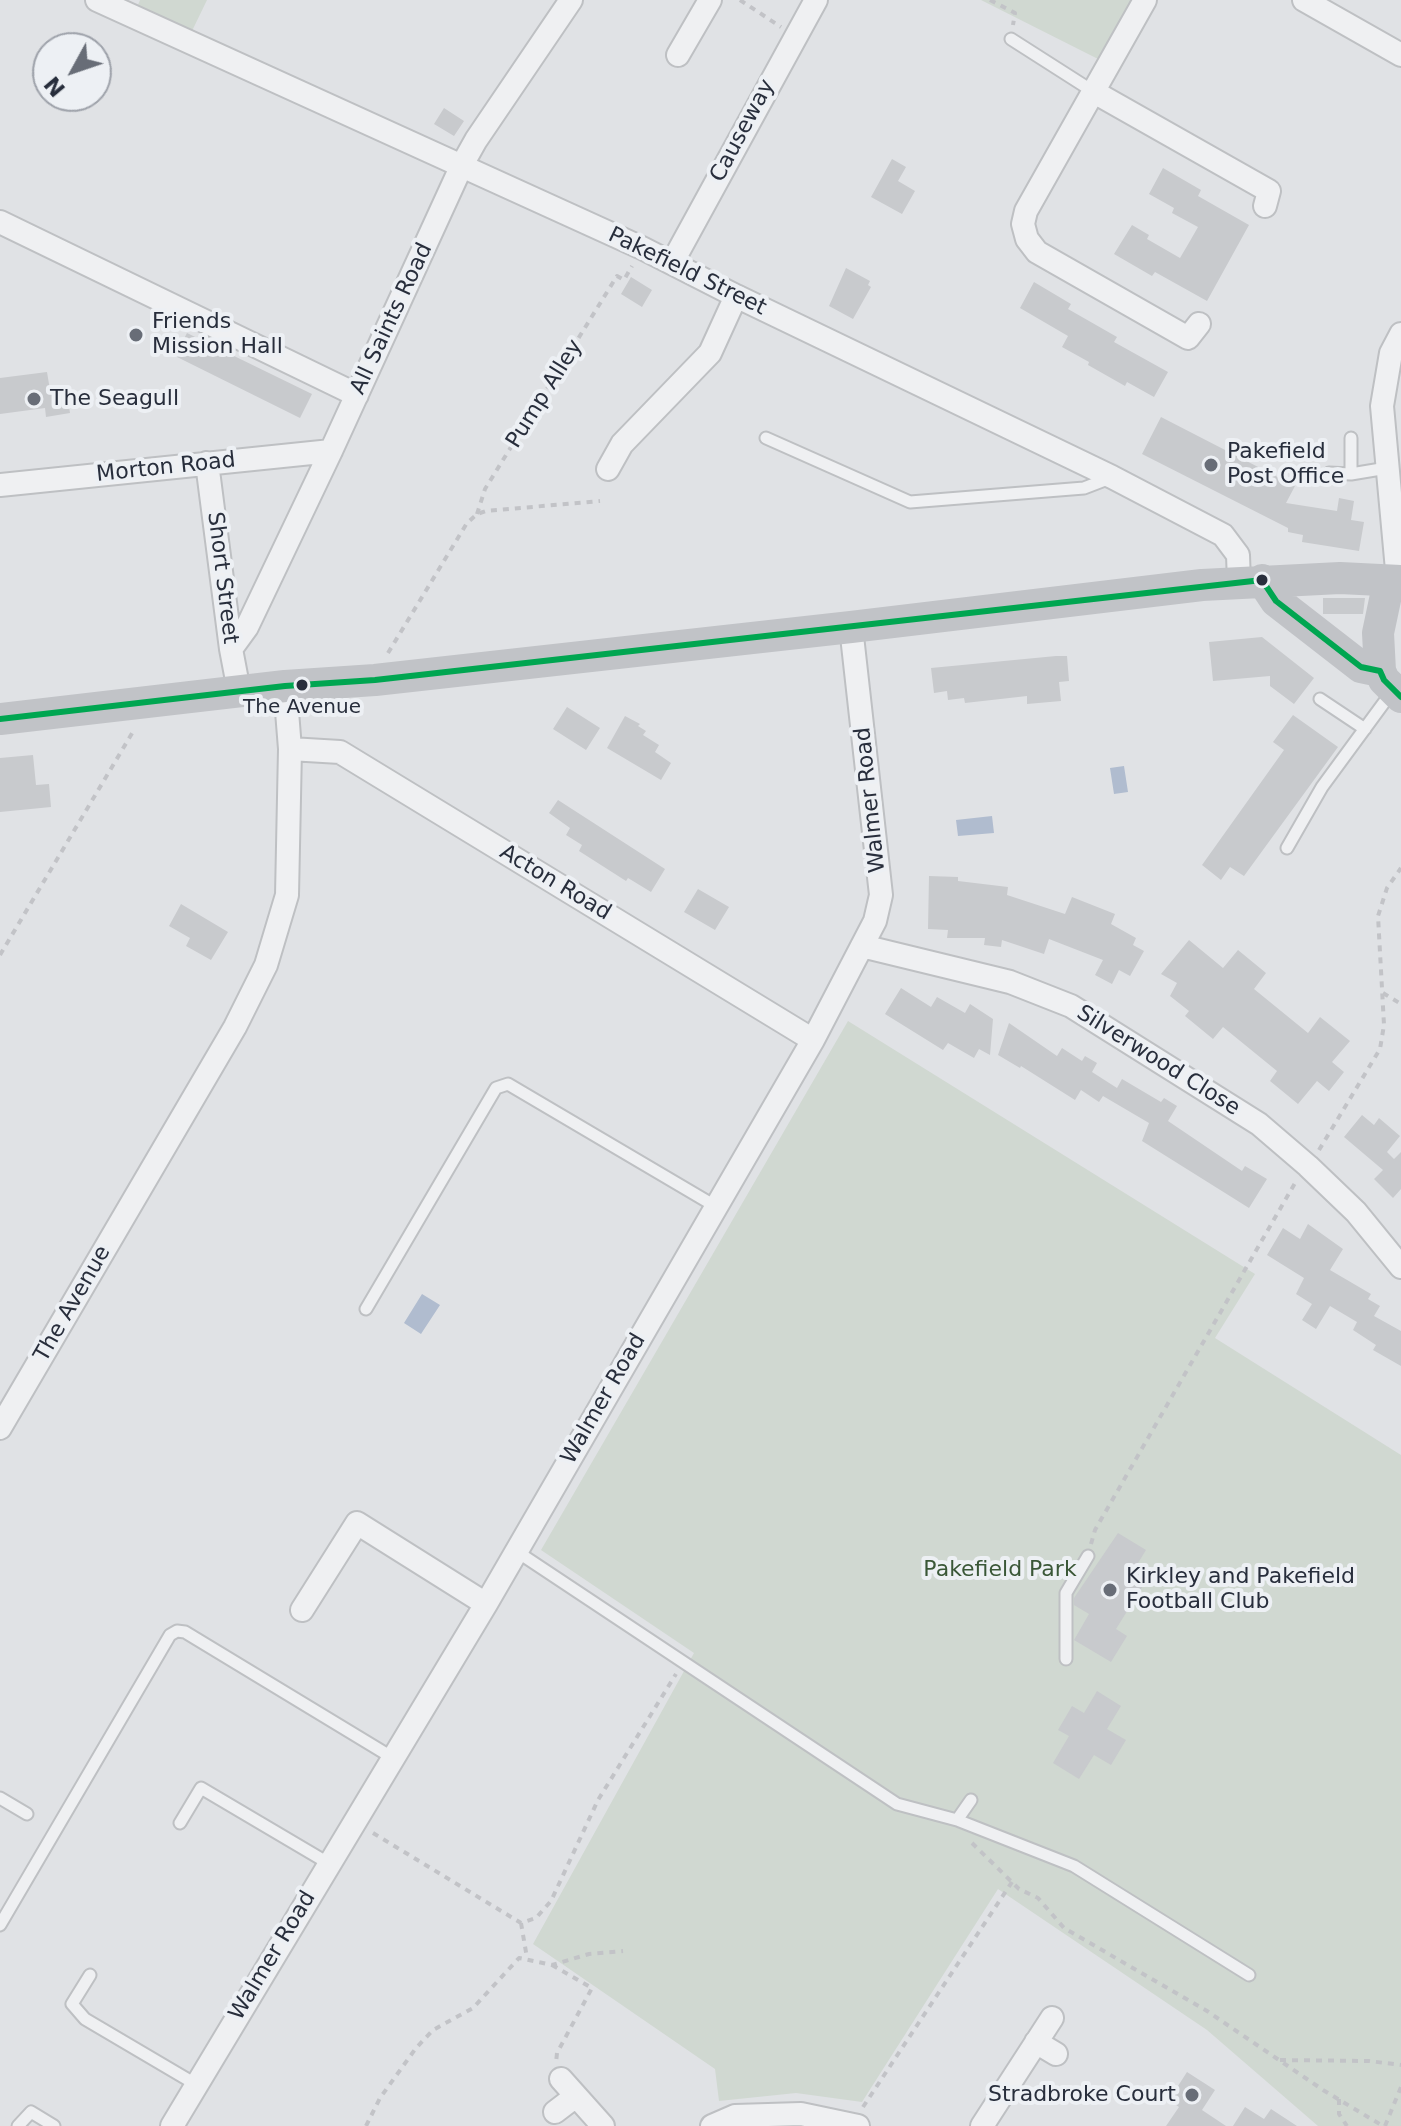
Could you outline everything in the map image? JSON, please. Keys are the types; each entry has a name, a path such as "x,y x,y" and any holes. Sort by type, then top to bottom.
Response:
{"main road":[{"path":"0,719 851,627 1202,585 1340,578 1396,581 1378,633 1392,686"},
{"path":"1251,581 1361,667 1392,686"}],"street":[{"name":"Pakefield Street","path":"97,0 672,263 1112,477 1223,535 1238,555 1251,581"},
{"name":"All Saints Road","path":"231,649 247,627 331,451 462,165 571,0"},
{"path":"678,55 710,0"},
{"name":"Causeway","path":"672,263 816,0"},
{"path":"1145,0 1026,211 1023,224 1027,239 1037,252 1190,339"},
{"path":"1304,0 1401,55"},
{"path":"1094,92 1272,192"},
{"path":"0,222 357,395"},
{"path":"608,469 622,444 710,353 736,296"},
{"path":"1396,581 1382,406 1391,353 1401,334"},
{"path":"645,422 662,437"},
{"name":"Morton Road","path":"0,485 331,451"},
{"name":"Short Street","path":"207,463 239,691"},
{"name":"Walmer Road","path":"172,2126 486,1604 813,1040 875,921 881,895 851,627"},
{"name":"The Avenue","path":"0,1428 235,1027 266,965 287,895 290,749 285,686"},
{"name":"Acton Road","path":"290,749 340,752 813,1040"},
{"name":"Silverwood Close","path":"862,946 1010,982 1071,1006 1259,1124 1356,1212 1401,1267"},
{"path":"302,1610 357,1523 486,1604"},
{"path":"982,2126 1052,2018"},
{"path":"1036,2042 1056,2054"},
{"path":"561,2079 603,2126"},
{"path":"555,2112 576,2096"},
{"path":"712,2126 735,2116 801,2114 854,2125"}],"lane":[{"path":"1011,39 1094,92"},
{"path":"766,438 910,502 1084,488 1112,477"},
{"path":"1351,438 1351,474"},
{"path":"1329,473 1351,474 1387,468"},
{"path":"1287,848 1322,787 1392,686"},
{"path":"1320,699 1365,729"},
{"path":"366,1309 496,1088 508,1084 715,1206"},
{"path":"516,1551 897,1804 957,1820 1074,1866 1249,1975"},
{"path":"1066,1659 1066,1593 1088,1556"},
{"path":"0,1925 170,1635 177,1631 185,1632 393,1758"},
{"path":"180,1823 201,1788 328,1863"},
{"path":"0,1798 27,1814"},
{"path":"957,1820 971,1800"},
{"path":"90,1975 72,2004 85,2019 197,2085"},
{"path":"18,2126 31,2112 54,2126"}],"path":[{"path":"740,0 795,37"},
{"path":"990,0 1015,13 1011,39"},
{"name":"Pump Alley","path":"375,680 467,523 477,514 485,489 617,276"},
{"path":"477,514 600,501"},
{"path":"0,955 149,704"},
{"path":"1095,1530 1291,1189 1380,1049 1384,1025 1378,916 1387,888 1401,868"},
{"path":"1382,993 1401,1004"},
{"path":"521,1923 536,1918 551,1901 598,1800 683,1662"},
{"path":"957,1820 966,1836 1019,1889 1038,1898 1064,1928 1207,2011 1384,2126 1401,2087"},
{"path":"355,1821 521,1923 527,1958"},
{"path":"854,2125 1012,1882"},
{"path":"366,2126 380,2098 416,2048 433,2030 473,2008 519,1958 552,1965 589,1954 623,1951"},
{"path":"552,1965 592,1988 557,2053 556,2067 561,2079"},
{"path":"1280,2060 1369,2061 1401,2065"},
{"path":"1339,2099 1339,2114 1347,2126"}],"green space":[{"path":"140,0 207,0 192,31 138,5"},
{"path":"981,0 1138,0 1102,61"},
{"name":"Pakefield Park","path":"848,1021 1255,1274 1215,1338 1401,1455 1401,2126 1318,2126 1207,2030 998,1889 862,2102 796,2093 719,2101 715,2069 533,1944 694,1653 541,1550"}],"water":[{"path":"1124,766 1128,792 1114,794 1110,768"},
{"path":"992,816 994,833 958,836 956,820"},
{"path":"422,1294 440,1305 421,1334 404,1323"}],"building":[{"path":"444,108 464,121 454,136 434,124"},
{"path":"892,159 906,167 898,181 915,191 902,214 871,197"},
{"path":"1163,168 1201,190 1198,196 1249,225 1207,301 1155,272 1152,276 1114,254 1132,225 1149,235 1147,239 1180,258 1198,227 1172,213 1174,208 1149,194"},
{"path":"846,268 870,281 868,285 871,287 853,319 829,306"},
{"path":"631,277 652,290 642,307 621,294"},
{"path":"1034,282 1071,304 1068,309 1117,337 1114,342 1168,372 1154,397 1127,382 1125,386 1088,365 1089,362 1062,347 1068,336 1020,308"},
{"path":"187,333 312,394 300,418 175,356"},
{"name":"The Seagull","path":"47,372 50,390 66,388 70,413 46,417 45,408 0,414 0,378"},
{"path":"1161,417 1295,486 1286,503 1337,511 1339,498 1354,501 1351,520 1364,522 1359,551 1302,542 1303,535 1288,532 1288,528 1142,454"},
{"path":"1323,598 1365,598 1363,614 1323,614"},
{"path":"1262,637 1314,678 1294,704 1270,686 1270,676 1213,681 1209,642"},
{"path":"1067,656 1069,681 1059,682 1061,701 1027,704 1027,696 965,703 964,698 948,700 947,691 934,693 931,668"},
{"path":"567,707 600,728 586,750 553,729"},
{"path":"1293,715 1338,747 1244,876 1230,867 1221,880 1202,865 1284,750 1273,742"},
{"path":"625,716 640,724 638,726 646,731 643,735 659,745 655,752 671,763 661,780 607,748"},
{"path":"33,755 36,785 49,784 51,807 0,812 0,758"},
{"path":"558,800 665,869 651,892 628,878 626,881 579,851 582,845 566,835 570,828 549,813"},
{"path":"929,876 958,877 958,881 1008,887 1007,895 1065,914 1072,897 1115,914 1111,924 1136,938 1133,945 1144,951 1130,976 1119,970 1112,984 1095,975 1103,960 1049,939 1044,954 1002,940 1001,947 984,945 985,938 947,938 948,930 928,929"},
{"path":"698,889 729,907 715,930 684,912"},
{"path":"181,904 228,932 211,960 186,946 190,938 169,926"},
{"path":"1189,940 1223,968 1238,950 1266,973 1254,989 1308,1033 1320,1017 1350,1041 1332,1062 1344,1072 1329,1091 1317,1081 1298,1104 1270,1081 1277,1071 1223,1027 1213,1039 1185,1016 1189,1011 1170,996 1177,983 1161,974"},
{"path":"901,988 931,1007 937,997 965,1013 970,1004 993,1019 990,1055 979,1049 974,1058 948,1043 943,1050 885,1014"},
{"path":"1009,1023 1057,1056 1062,1048 1082,1061 1085,1056 1097,1063 1092,1072 1117,1088 1122,1079 1161,1102 1164,1098 1177,1106 1168,1121 1242,1171 1245,1166 1267,1179 1249,1208 1142,1141 1149,1123 1103,1096 1099,1102 1081,1090 1075,1100 998,1055"},
{"path":"1362,1115 1374,1125 1379,1118 1400,1136 1387,1152 1394,1159 1401,1152 1401,1189 1393,1198 1374,1179 1383,1170 1344,1137"},
{"path":"1308,1224 1343,1249 1330,1270 1371,1294 1368,1299 1380,1306 1374,1316 1401,1331 1401,1366 1373,1350 1376,1345 1353,1330 1357,1322 1330,1306 1316,1329 1302,1320 1312,1304 1296,1294 1304,1278 1267,1255 1283,1228 1300,1239"},
{"name":"Kirkley and Pakefield Football Club","path":"1118,1533 1146,1550 1135,1568 1149,1576 1116,1629 1127,1636 1111,1662 1074,1640 1089,1614 1074,1605 1074,1598"},
{"path":"1097,1691 1121,1706 1107,1729 1126,1740 1111,1765 1094,1755 1079,1779 1053,1763 1069,1736 1058,1730 1072,1706 1084,1713"},
{"name":"Stradbroke Court","path":"1187,2072 1215,2090 1202,2110 1226,2126 1166,2126 1179,2107 1169,2100"},
{"name":"Stradbroke Court","path":"1245,2107 1264,2119 1271,2109 1297,2126 1233,2126"}],"transit line":[{"path":"0,719 1262,580 1276,601 1361,667 1380,671 1384,680 1401,697"}],"place":[{"name":"Friends Mission Hall","path":"136,335"},
{"name":"The Seagull","path":"34,399"},
{"name":"Pakefield Post Office","path":"1211,465"},
{"name":"The Avenue","path":"302,685"},
{"name":"Kirkley and Pakefield Football Club","path":"1110,1590"},
{"name":"Stradbroke Court","path":"1192,2095"}]}
